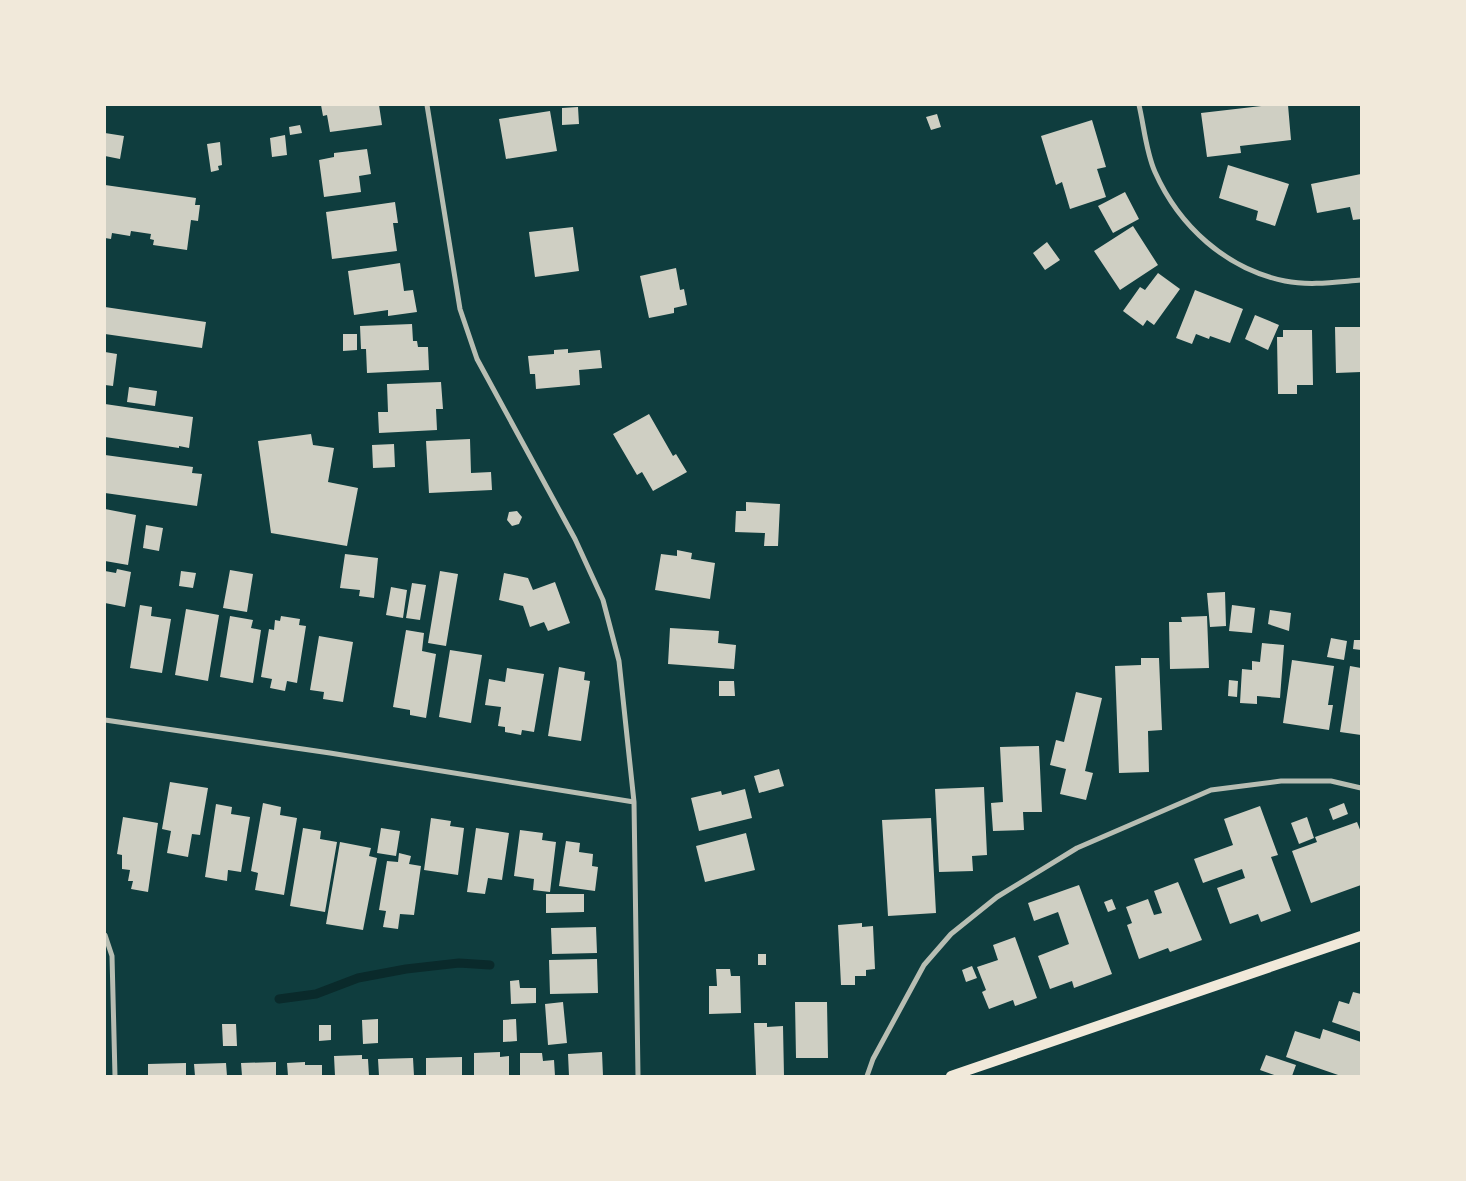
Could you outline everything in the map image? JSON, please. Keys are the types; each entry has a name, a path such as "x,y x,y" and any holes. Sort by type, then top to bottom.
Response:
{"main road":[{"path":"951,1076 1361,936"}],"street":[{"path":"428,105 460,308 477,359 575,539 603,600 619,661 634,802 638,1076"},
{"path":"1139,105 1154,171 1183,220 1218,253 1248,268 1284,281 1319,284 1361,280"},
{"path":"105,720 330,753 634,802"},
{"path":"867,1076 873,1059 924,964 951,934 996,897 1076,848 1211,790 1282,781 1331,781 1361,788"},
{"path":"105,935 112,956 115,1076"}],"building":[{"path":"321,105 379,105 382,125 330,132 327,115 323,116"},
{"path":"1270,105 1288,105 1291,140 1240,146 1241,153 1207,157 1201,113"},
{"path":"578,107 579,124 562,125 562,108"},
{"path":"550,111 557,151 506,159 499,119"},
{"path":"937,114 941,127 931,130 926,117"},
{"path":"1092,120 1106,167 1097,169 1106,197 1070,209 1062,182 1056,185 1041,136"},
{"path":"300,125 302,133 290,135 289,127"},
{"path":"105,133 124,136 120,159 105,156"},
{"path":"285,135 287,155 272,157 270,138"},
{"path":"220,142 222,165 218,166 219,170 211,172 207,144"},
{"path":"367,149 371,174 359,176 361,192 324,197 319,160 334,157 334,153"},
{"path":"1228,165 1289,184 1275,226 1256,220 1258,211 1219,198"},
{"path":"1361,174 1361,219 1353,220 1350,207 1317,213 1311,184"},
{"path":"105,185 196,198 195,205 200,205 198,221 191,220 187,250 153,245 154,240 150,239 151,234 131,231 130,236 112,233 111,239 105,238"},
{"path":"1125,192 1139,219 1113,233 1098,206"},
{"path":"395,202 398,223 393,223 397,251 332,259 326,212"},
{"path":"1133,226 1158,265 1120,290 1094,251"},
{"path":"573,227 579,271 535,277 529,232"},
{"path":"1047,242 1060,260 1045,270 1033,253"},
{"path":"400,263 404,291 413,290 417,312 388,316 388,310 354,315 348,271"},
{"path":"676,268 680,290 684,289 687,305 674,308 674,313 649,318 640,276"},
{"path":"1158,273 1180,289 1154,325 1147,320 1143,326 1123,311 1140,287 1145,290"},
{"path":"1195,290 1243,309 1230,343 1210,336 1209,339 1196,334 1192,344 1176,338"},
{"path":"105,307 206,322 202,348 105,334"},
{"path":"1255,315 1279,325 1268,350 1245,339"},
{"path":"412,324 413,341 417,341 418,347 428,347 429,370 367,373 366,349 361,349 360,326"},
{"path":"1335,327 1361,327 1361,372 1336,373"},
{"path":"1283,330 1312,330 1313,385 1297,385 1297,394 1278,394 1277,337 1283,337"},
{"path":"343,334 357,334 357,350 343,351"},
{"path":"568,349 568,353 600,350 602,368 579,370 580,385 536,389 535,374 530,374 528,356 554,354 554,350"},
{"path":"105,352 117,354 113,386 105,385"},
{"path":"441,382 443,409 436,409 437,430 379,433 378,412 388,412 387,384"},
{"path":"129,387 157,391 155,406 127,402"},
{"path":"105,404 193,417 189,448 105,437"},
{"path":"649,414 673,456 676,454 687,472 653,491 642,472 637,475 613,434"},
{"path":"311,434 313,445 334,448 328,482 358,488 347,546 271,533 258,441"},
{"path":"470,439 471,473 491,472 492,490 429,493 426,441"},
{"path":"394,444 395,467 373,468 372,445"},
{"path":"105,455 193,467 192,473 202,474 197,506 105,493"},
{"path":"746,502 780,504 778,546 764,546 765,533 735,532 736,511 746,511"},
{"path":"105,509 136,515 128,565 105,561"},
{"path":"517,511 522,517 519,524 512,526 507,520 509,512"},
{"path":"146,525 163,528 159,551 143,548"},
{"path":"677,550 692,553 691,559 715,563 710,599 655,590 661,554 677,556"},
{"path":"345,554 378,558 374,598 359,596 360,590 340,588"},
{"path":"117,569 131,572 125,607 105,603 105,571 116,573"},
{"path":"230,570 253,574 247,612 223,608"},
{"path":"181,571 196,573 193,588 179,586"},
{"path":"440,571 458,574 446,646 428,643"},
{"path":"504,573 528,578 533,590 555,582 570,623 548,631 544,622 530,627 523,606 499,600"},
{"path":"412,583 426,585 420,620 406,618"},
{"path":"391,587 407,590 403,618 386,615"},
{"path":"1225,592 1226,626 1210,627 1207,593"},
{"path":"140,605 152,607 151,616 171,619 162,673 130,668"},
{"path":"1232,605 1255,608 1252,633 1229,631"},
{"path":"186,609 219,615 208,681 175,675"},
{"path":"1270,610 1291,613 1289,631 1268,624"},
{"path":"230,616 253,620 251,628 261,630 253,683 220,677"},
{"path":"281,616 300,619 299,625 306,626 297,683 287,681 285,691 270,688 272,679 261,677 269,629 274,630 275,620 280,621"},
{"path":"1207,616 1209,668 1170,669 1169,622 1182,622 1181,617"},
{"path":"670,628 719,631 718,643 736,645 734,669 668,664"},
{"path":"406,630 424,633 422,651 436,654 426,718 410,715 410,710 393,707"},
{"path":"319,636 353,642 343,702 323,699 324,692 310,690"},
{"path":"1331,638 1347,641 1344,660 1327,657"},
{"path":"1354,640 1361,640 1361,650 1353,649"},
{"path":"1262,643 1284,645 1280,698 1257,696 1257,704 1240,703 1242,669 1252,670 1252,661 1260,662"},
{"path":"450,650 482,655 471,723 439,717"},
{"path":"1141,658 1159,658 1162,730 1148,731 1149,772 1119,773 1115,666 1141,665"},
{"path":"1292,660 1334,666 1328,705 1333,705 1329,730 1283,723"},
{"path":"1350,666 1361,668 1361,735 1340,732"},
{"path":"559,667 585,672 584,680 590,681 581,741 548,736"},
{"path":"507,668 544,674 534,732 522,730 521,735 505,732 505,727 498,726 501,707 485,705 489,679 505,682"},
{"path":"1229,680 1238,681 1237,697 1228,696"},
{"path":"719,681 734,681 735,696 719,696"},
{"path":"1076,692 1102,698 1085,771 1093,773 1086,800 1060,794 1066,769 1050,765 1056,740 1064,742"},
{"path":"1039,746 1042,812 1023,812 1024,830 993,831 991,803 1003,802 1000,747"},
{"path":"779,769 784,786 759,793 754,776"},
{"path":"170,782 208,788 200,835 192,834 188,857 167,853 171,831 162,829"},
{"path":"984,787 987,855 972,856 973,871 939,872 935,789"},
{"path":"745,789 752,818 699,831 691,798 721,791 722,795"},
{"path":"263,803 281,807 280,815 297,818 284,895 255,890 258,873 251,871"},
{"path":"1344,803 1348,814 1333,820 1329,809"},
{"path":"216,804 232,807 231,814 250,817 241,872 228,870 227,881 205,877"},
{"path":"1260,806 1278,855 1271,857 1291,911 1261,922 1258,914 1230,924 1217,888 1245,878 1242,869 1203,883 1194,859 1233,845 1224,819"},
{"path":"123,817 158,823 148,892 131,889 133,881 128,881 130,870 122,869 122,855 117,854"},
{"path":"1307,817 1314,838 1299,844 1291,823"},
{"path":"431,818 451,821 450,826 464,828 458,875 424,870"},
{"path":"931,818 936,913 888,916 882,820"},
{"path":"1357,822 1361,832 1361,885 1311,903 1292,851 1317,842 1315,837"},
{"path":"303,828 321,831 320,839 337,842 325,912 290,906"},
{"path":"381,828 400,831 396,856 377,853"},
{"path":"476,828 509,833 502,880 488,878 485,894 467,892"},
{"path":"520,830 543,833 542,840 556,842 550,892 533,890 534,879 514,876"},
{"path":"746,833 755,870 705,882 696,846"},
{"path":"566,841 580,843 579,852 593,854 592,866 598,867 595,891 559,886"},
{"path":"340,842 371,848 369,856 377,858 363,930 326,924"},
{"path":"399,853 411,856 409,864 421,866 414,915 400,914 398,929 383,927 386,911 379,910 387,861 398,862"},
{"path":"1178,882 1202,940 1170,952 1168,948 1139,959 1127,925 1132,923 1126,907 1148,899 1154,915 1162,913 1154,891"},
{"path":"1079,885 1112,974 1074,988 1072,981 1050,989 1038,956 1069,944 1058,912 1034,921 1028,903"},
{"path":"546,894 584,894 584,912 546,913"},
{"path":"1112,899 1116,909 1108,912 1104,902"},
{"path":"862,923 862,927 873,926 875,969 866,970 866,976 855,976 855,985 841,985 838,925"},
{"path":"596,927 597,953 552,954 551,928"},
{"path":"1015,937 1037,998 1015,1006 1013,1000 989,1009 982,992 986,990 977,967 998,960 993,945"},
{"path":"758,954 766,954 766,965 758,965"},
{"path":"597,959 598,993 550,994 549,960"},
{"path":"972,966 977,978 966,982 962,970"},
{"path":"716,969 730,969 731,976 740,976 741,1013 709,1014 709,986 717,986"},
{"path":"519,980 520,988 536,988 536,1003 511,1004 510,981"},
{"path":"1353,992 1361,994 1361,1032 1332,1022 1339,1001 1349,1004"},
{"path":"563,1002 567,1043 548,1045 545,1004"},
{"path":"795,1002 827,1002 828,1058 796,1058"},
{"path":"378,1019 378,1043 363,1044 362,1020"},
{"path":"516,1019 517,1041 503,1042 503,1020"},
{"path":"754,1023 767,1023 767,1027 783,1026 784,1076 756,1076"},
{"path":"222,1024 236,1024 237,1046 223,1046"},
{"path":"319,1025 331,1025 331,1040 319,1041"},
{"path":"1323,1029 1361,1042 1361,1076 1341,1076 1286,1057 1295,1031 1320,1039"},
{"path":"500,1052 500,1057 509,1056 509,1076 474,1076 474,1053"},
{"path":"602,1052 603,1076 569,1076 568,1054"},
{"path":"520,1053 542,1053 543,1061 554,1060 555,1076 520,1076"},
{"path":"362,1055 362,1059 368,1059 369,1076 335,1076 334,1056"},
{"path":"1266,1055 1296,1065 1292,1076 1277,1076 1260,1070"},
{"path":"462,1057 462,1076 426,1076 426,1058"},
{"path":"413,1058 414,1076 379,1076 378,1059"},
{"path":"276,1062 276,1076 242,1076 241,1063"},
{"path":"305,1062 305,1065 322,1065 322,1076 288,1076 287,1063"},
{"path":"186,1063 186,1076 148,1076 148,1064"},
{"path":"226,1063 227,1076 195,1076 194,1064"}],"waterway":[{"path":"279,999 316,994 358,978 406,969 459,963 490,965"}]}
